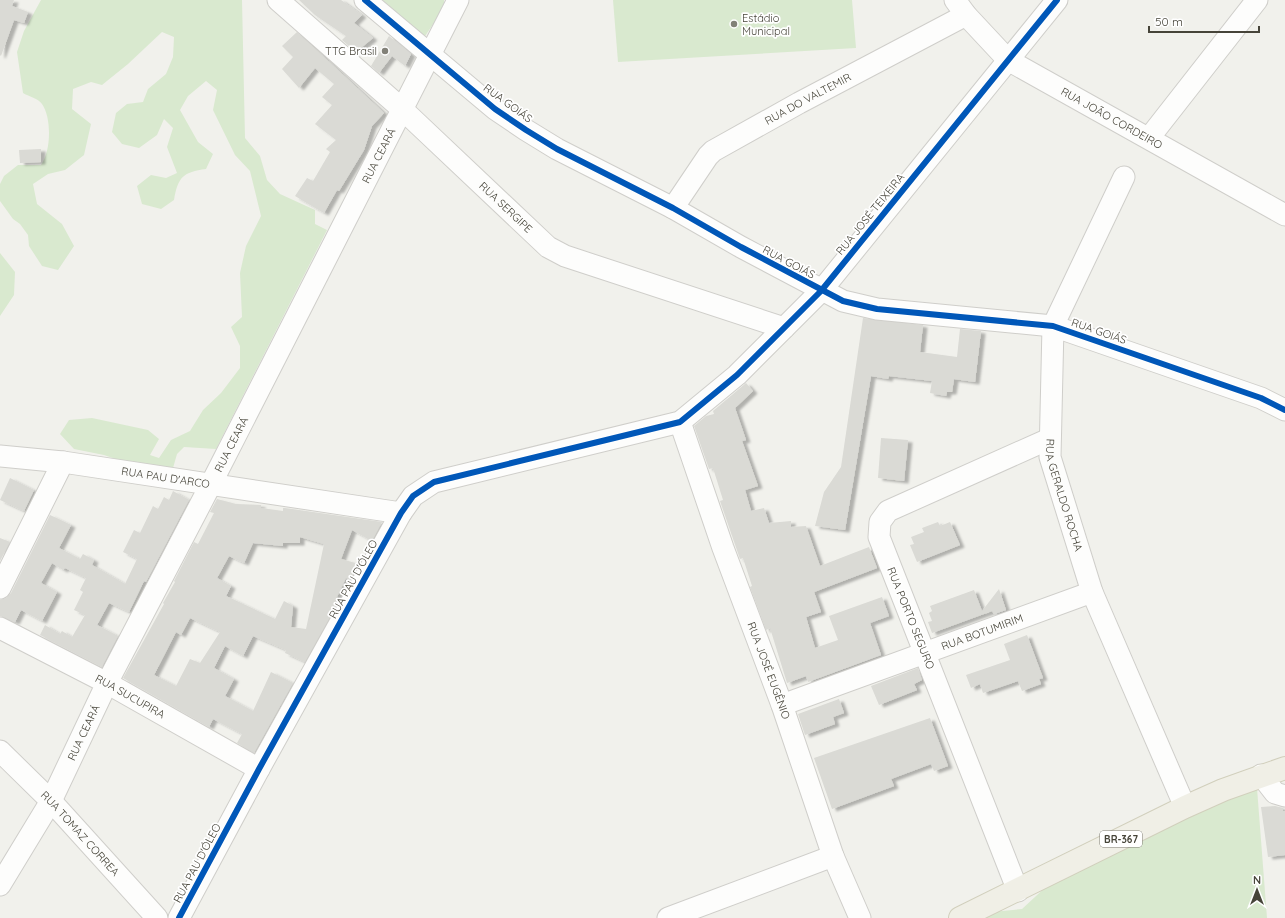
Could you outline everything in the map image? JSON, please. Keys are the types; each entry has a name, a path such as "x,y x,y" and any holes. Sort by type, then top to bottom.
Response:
{"main road":[{"name":"BR-367","path":"960,918 1018,891 1185,807 1262,775 1285,768"}],"street":[{"name":"RUA SERGIPE","path":"278,0 402,110 548,247 565,256 784,328"},
{"name":"RUA GOIÁS","path":"365,0 495,109 526,130 557,149 673,208 843,301 877,308 1053,326 1261,398 1285,410"},
{"name":"RUA CEARÁ","path":"0,886 51,801 107,683 211,484 458,0"},
{"name":"RUA JOSÉ TEIXEIRA","path":"680,422 737,375 821,290 1057,0"},
{"path":"1149,138 1258,0"},
{"name":"RUA JOÃO CORDEIRO","path":"960,8 1008,60 1285,215"},
{"name":"RUA DO VALTEMIR","path":"673,208 708,156 714,151 799,103 960,8"},
{"name":"RUA GERALDO ROCHA","path":"1124,177 1053,326 1049,439 1050,457 1092,592 1185,807"},
{"name":"RUA PAU D'ÓLEO","path":"179,918 259,769 401,513 413,496 434,482 680,422"},
{"name":"RUA JOSÉ EUGÊNIO","path":"680,422 723,548 782,705 833,856 860,918"},
{"name":"RUA PORTO SEGURO","path":"1018,891 879,537 880,522 888,511 1049,439"},
{"name":"RUA PAU D'ARCO","path":"0,456 63,462 401,513"},
{"path":"0,588 63,462"},
{"name":"RUA BOTUMIRIM","path":"782,705 1092,592"},
{"name":"RUA SUCUPIRA","path":"0,628 107,683 259,769"},
{"name":"RUA TOMAZ CORREA","path":"0,751 51,801 157,918"},
{"path":"1262,775 1274,793 1285,796"},
{"path":"668,918 833,856"}],"green space":[{"path":"41,0 242,0 245,138 260,156 267,180 280,194 315,210 315,224 327,230 216,449 184,447 177,454 173,468 133,465 104,455 74,449 60,434 69,420 92,418 148,430 159,439 150,455 159,458 171,440 190,431 203,410 221,393 240,368 240,346 231,327 242,317 240,273 246,246 261,216 250,171 235,155 213,110 217,90 206,81 188,96 180,110 198,142 213,154 206,169 192,172 183,177 177,186 174,200 161,209 142,204 137,186 151,175 166,178 177,173 167,147 173,128 164,119 157,135 139,148 122,144 112,132 116,113 127,104 143,102 148,89 166,74 173,57 174,37 162,32 128,64 102,85 91,82 73,89 72,109 91,124 84,155 65,170 48,174 33,184 37,204 62,224 74,246 58,270 42,266 29,246 28,235 20,224 13,219 0,201 0,184 4,176 18,165 41,165 47,152 49,126 45,110 42,104 23,93 17,52 24,31"},
{"path":"372,0 444,0 444,8 421,42"},
{"name":"Estádio Municipal","path":"613,0 852,0 856,48 618,62"},
{"path":"0,253 15,272 14,295 0,316"},
{"path":"1257,788 1267,918 980,918 992,912 1022,909 1049,884 1196,813"}],"building":[{"path":"0,0 14,0 12,6 28,12 24,23 14,20 1,56 0,55"},
{"path":"299,0 341,0 362,15 354,23 373,38 356,52 342,40 346,36 315,15"},
{"path":"297,32 384,113 372,126 364,150 339,191 337,190 324,213 295,196 307,178 313,181 330,152 326,149 336,140 315,124 332,105 322,97 334,84 315,68 299,88 282,69 293,57 282,46"},
{"path":"389,36 411,54 405,66 392,56 379,73 371,66"},
{"path":"41,149 41,162 20,163 19,150"},
{"path":"863,318 923,325 920,352 957,357 960,329 981,331 975,382 954,379 952,392 947,392 946,396 930,393 932,381 889,376 888,379 871,376 845,530 815,526 824,492 841,467"},
{"path":"746,383 753,391 735,408 746,440 742,441 758,486 745,490 751,511 764,508 769,523 791,521 791,527 806,526 820,566 869,547 877,568 814,592 821,612 806,617 815,648 838,640 829,616 882,597 889,616 870,623 881,655 808,682 806,676 787,683 770,628 766,630 750,587 752,586 743,558 740,559 720,501 723,500 713,468 709,469 694,426 706,416 714,414 713,411"},
{"path":"881,438 908,440 904,481 878,478"},
{"path":"10,478 34,490 24,511 0,500"},
{"path":"173,491 189,500 146,582 144,581 129,612 109,603 97,625 118,636 102,667 40,635 45,625 60,634 62,631 72,637 85,615 74,610 83,592 80,590 86,578 65,568 63,570 52,563 41,583 57,592 42,621 21,610 15,622 0,616 0,600 6,598 11,593 50,515 71,525 59,548 80,559 83,554 94,560 92,565 125,584 137,559 123,552 134,530 140,533 153,506 158,509 164,497 169,500"},
{"path":"217,499 236,504 261,505 261,508 283,511 283,508 285,508 382,522 372,541 352,530 341,559 359,564 350,580 346,578 335,601 338,603 305,662 285,653 286,650 253,636 243,656 225,646 214,668 234,679 225,696 253,711 271,672 293,683 254,753 237,743 242,734 213,719 209,727 123,678 164,604 163,603 194,542 198,544 214,513 210,512","holes":["300,537 324,544 306,629 291,627 293,606 284,601 275,619 226,596 231,586 217,578 229,556 244,563 253,543 283,546 283,543 300,543","190,618 220,632 200,663 190,659 176,686 154,675 176,632 181,635"]},
{"path":"938,522 940,526 950,522 960,545 917,562 910,545 914,544 911,537 924,532 922,528"},
{"path":"0,538 10,542 0,561"},
{"path":"999,589 1006,610 994,614 992,611 932,633 928,622 932,621 929,613 932,611 930,606 974,590 982,611"},
{"path":"1027,635 1043,678 1039,679 1041,684 1022,691 1018,681 983,693 980,684 971,688 966,675 1010,660 1004,644"},
{"path":"918,668 922,680 914,684 917,690 879,705 871,686"},
{"path":"839,699 844,713 833,717 835,724 805,735 798,714"},
{"path":"930,718 948,766 934,771 931,764 891,779 894,786 832,809 814,758"},
{"path":"1275,806 1283,808 1283,811 1285,811 1285,855 1268,857 1261,807"}],"cycle path":[{"path":"365,0 495,109 526,130 557,149 673,208 741,247 843,301 877,309 1053,326 1261,398 1285,410"},
{"path":"179,918 259,769 401,513 413,496 434,482 680,422 737,375 821,291 1057,0"}],"place":[{"name":"Estádio Municipal","path":"734,24"},
{"name":"TTG Brasil","path":"385,51"}]}
